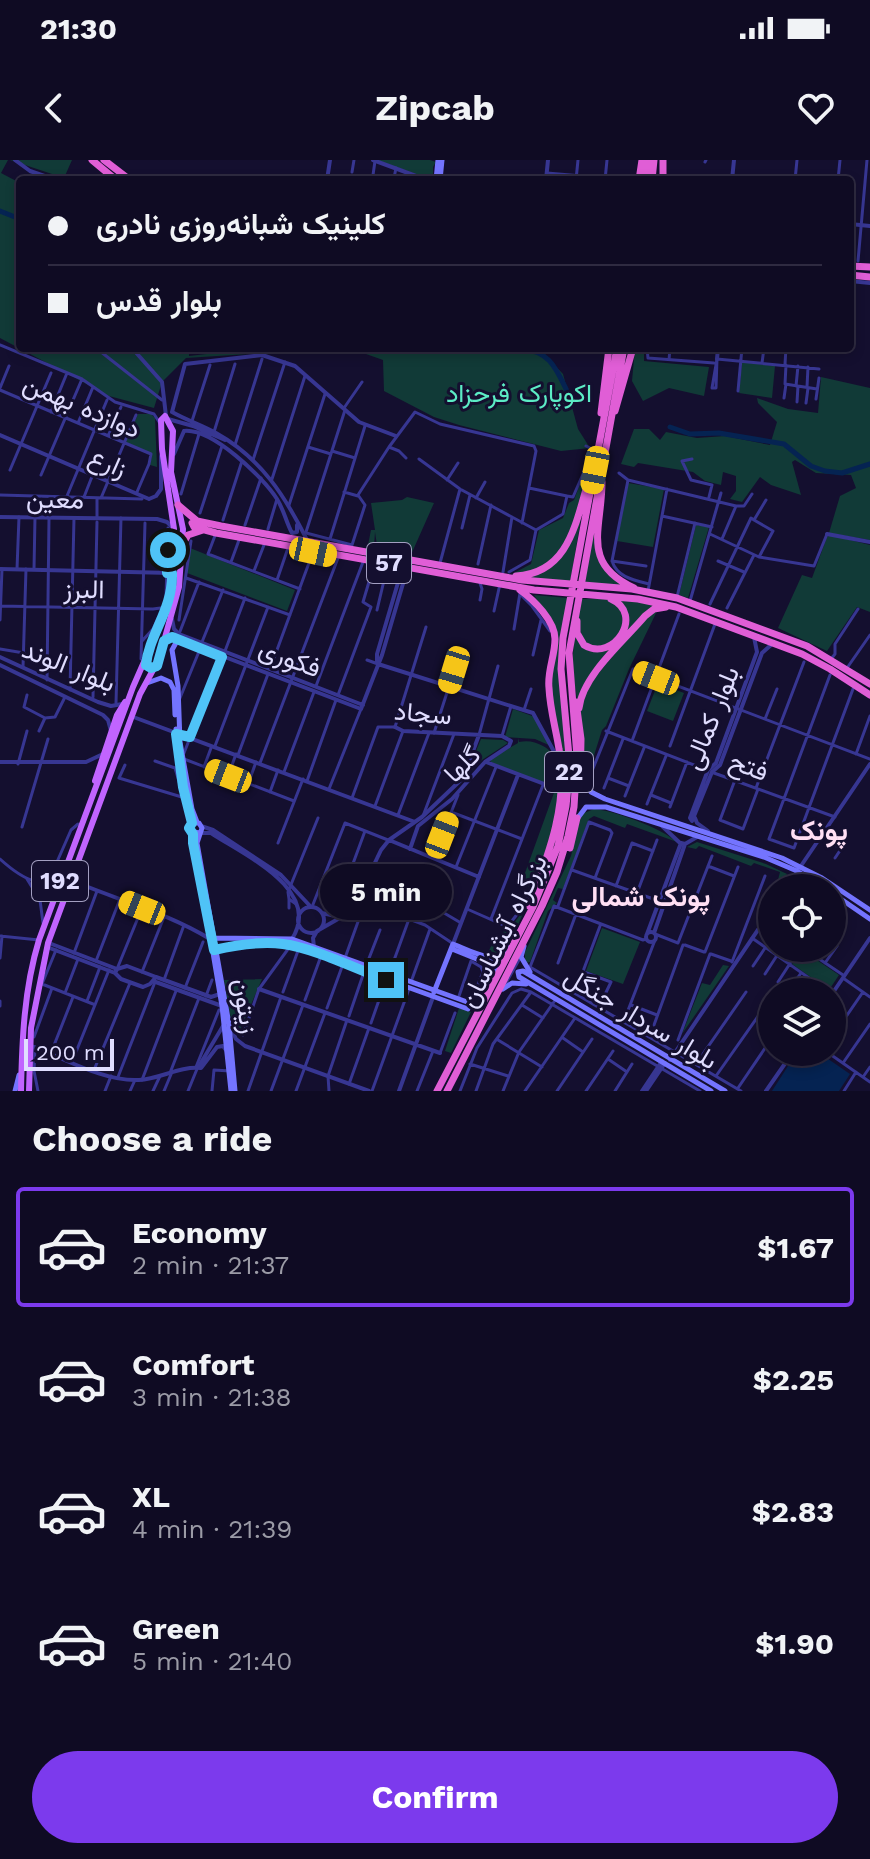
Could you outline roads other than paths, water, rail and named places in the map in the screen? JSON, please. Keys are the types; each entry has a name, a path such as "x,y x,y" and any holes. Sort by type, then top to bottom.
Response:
{"highway":[{"path":"92,160 111,176"},
{"path":"104,160 125,176"},
{"path":"506,573 536,573 550,566 560,557 571,534 600,443 608,352"},
{"name":"22","path":"568,597 616,352"},
{"name":"22","path":"582,591 623,352"},
{"path":"609,428 626,381 632,352"},
{"path":"602,465 598,551 613,576 645,589"},
{"path":"174,505 198,517 192,525 203,530"},
{"name":"57","path":"198,517 440,564 567,584 593,595 677,606 690,601 807,646 869,680"},
{"path":"181,547 188,535 203,530"},
{"name":"57","path":"203,530 568,597 582,591 645,589 677,606 819,663 870,695"},
{"path":"518,590 542,615 555,644 548,681 550,733 561,770 560,804 552,843 518,936"},
{"path":"582,591 578,637 587,648 599,650 610,647 621,637 627,617 616,601 593,595"},
{"name":"بزرگراه آبشناسان","path":"450,1091 489,1005 528,935 557,872 571,822 576,788 576,740 569,653 582,591"},
{"name":"بزرگراه آبشناسان","path":"437,1091 548,875 566,806 570,753 561,663 568,597"},
{"path":"579,715 580,701 589,681 645,616 657,608 677,606"},
{"path":"557,872 568,855 586,775 569,653"}],"main road":[{"name":"192","path":"21,1091 21,1059 30,978 43,926 144,660 168,618 174,505 173,431 169,415 162,416 161,439 174,505 183,529 179,587 157,666 140,694 48,945 33,1009 29,1091"},
{"path":"161,439 168,433 172,438"},
{"path":"216,533 264,545 485,583"},
{"path":"179,637 172,650 179,701 178,734 197,824 196,834"},
{"path":"144,660 147,667 157,666"},
{"path":"137,681 146,672 149,676 147,683 165,679 175,667"},
{"path":"165,679 174,690 185,798 197,824"},
{"path":"71,852 120,703 130,696"},
{"path":"586,775 591,792 605,799"},
{"path":"806,874 764,857 590,803 586,798 591,794 766,851 870,910"},
{"path":"576,819 586,807 606,807"},
{"path":"71,885 96,812"},
{"name":"زیتون","path":"197,824 189,828 196,834 215,946 221,1008 227,1023"},
{"name":"زیتون","path":"207,902 227,1023 233,1091"},
{"path":"846,903 870,919"},
{"path":"528,935 521,957 523,965 536,979"},
{"path":"490,989 493,974 503,955 518,936"},
{"path":"215,946 226,942 292,942 314,947 365,969 464,1004"},
{"path":"215,946 226,942"},
{"path":"218,959 226,942"},
{"path":"292,942 299,948 344,961"},
{"path":"434,994 452,946 487,960 503,955"},
{"path":"487,960 493,974"},
{"path":"532,989 519,977 518,972 523,971 536,979"},
{"name":"بلوار سردار جنگل","path":"536,979 663,1064 725,1091"},
{"path":"489,1005 505,986 518,983 532,989"},
{"name":"بلوار سردار جنگل","path":"532,989 711,1091"},
{"name":"زیتون","path":"230,1052 233,1091"},
{"path":"15,1091 21,1059"}],"street":[{"path":"15,160 30,171 44,176"},
{"path":"352,172 354,160"},
{"path":"373,175 374,160 417,176"},
{"path":"547,176 548,160"},
{"path":"858,261 867,160"},
{"path":"394,176 396,168"},
{"path":"547,173 564,176"},
{"path":"854,224 870,226"},
{"path":"17,352 82,379 115,402 154,414 161,425"},
{"path":"101,352 165,402"},
{"path":"136,352 162,382 169,415 181,423 233,443"},
{"path":"647,352 646,358 741,361 819,369"},
{"path":"669,360 670,352"},
{"path":"714,388 717,352"},
{"path":"738,391 742,352"},
{"path":"762,363 763,352"},
{"path":"784,398 786,352"},
{"path":"169,415 185,363 260,355 285,362 306,375 365,426 396,436"},
{"path":"233,443 262,359"},
{"path":"253,460 285,362"},
{"path":"214,432 235,364"},
{"path":"192,421 210,365"},
{"path":"0,389 9,366"},
{"path":"797,402 798,366"},
{"path":"806,403 808,367"},
{"path":"10,470 51,373"},
{"path":"51,412 67,373"},
{"path":"272,479 306,375"},
{"path":"816,399 819,378"},
{"path":"41,475 82,379"},
{"path":"306,536 344,409 362,382"},
{"path":"786,384 817,389"},
{"path":"78,423 93,387"},
{"name":"دوازده بهمن","path":"0,389 151,454 136,494"},
{"path":"289,507 325,394"},
{"path":"67,496 107,400"},
{"path":"108,436 121,407"},
{"path":"358,496 396,436 417,412 449,426 533,446 536,451 522,523"},
{"path":"93,697 99,498 136,415"},
{"path":"169,415 192,421 214,432 253,460 272,479 289,507 298,531 294,534 277,499 261,478 222,446 199,434 184,431 178,426 181,423"},
{"path":"330,539 365,426"},
{"path":"171,460 184,431"},
{"path":"181,494 199,434"},
{"name":"زارع","path":"0,435 149,499 159,493 162,449"},
{"path":"198,517 222,446"},
{"path":"529,488 573,497 590,458 590,448 586,446"},
{"path":"308,447 355,458"},
{"path":"389,447 406,458"},
{"path":"419,459 460,489 536,530"},
{"path":"692,459 682,461 691,480 712,485 709,498"},
{"path":"223,520 242,461"},
{"path":"447,480 458,463"},
{"path":"619,473 628,480 736,506 744,506 752,494"},
{"path":"84,497 93,474"},
{"path":"245,525 261,478"},
{"path":"628,480 612,561 620,573 645,589 667,489"},
{"path":"476,498 485,482"},
{"path":"118,498 122,487"},
{"path":"440,564 460,489"},
{"path":"297,525 306,536 352,545 365,505 358,496 344,492"},
{"path":"690,601 721,493"},
{"path":"0,495 142,499"},
{"path":"462,528 470,495"},
{"path":"506,573 530,560 536,530 563,514 567,496"},
{"path":"277,499 271,532 286,533 289,525"},
{"path":"754,520 766,500"},
{"path":"157,519 174,505"},
{"path":"478,564 491,505"},
{"path":"722,539 736,506"},
{"path":"662,516 712,527"},
{"name":"معین","path":"0,517 157,519 167,522 171,528"},
{"path":"17,569 19,517"},
{"path":"34,569 35,517"},
{"path":"47,680 50,517"},
{"path":"506,573 512,517"},
{"path":"70,690 74,518"},
{"path":"120,703 121,518"},
{"path":"710,604 751,518 773,531 745,573 727,608"},
{"path":"144,660 145,523"},
{"path":"632,741 656,678 677,606 695,523"},
{"path":"216,533 208,554 300,589"},
{"path":"710,534 757,556 814,566 827,534 870,542"},
{"path":"231,562 239,540"},
{"path":"142,641 168,618 186,578 191,541"},
{"path":"254,571 264,545"},
{"path":"277,580 288,548"},
{"path":"228,776 313,552"},
{"path":"248,784 292,680 338,558"},
{"path":"612,561 646,566"},
{"path":"718,561 745,573"},
{"path":"270,792 315,689 363,562"},
{"path":"278,843 371,607 363,602 374,565"},
{"path":"0,620 1,569 170,573 166,597"},
{"path":"23,667 26,569"},
{"path":"329,789 378,664 404,569"},
{"path":"377,610 386,572"},
{"path":"186,578 290,615"},
{"path":"179,637 199,582"},
{"path":"480,600 485,583"},
{"path":"494,611 500,584"},
{"path":"179,701 223,590"},
{"path":"514,629 518,590"},
{"path":"245,598 182,758 294,801"},
{"name":"البرز","path":"0,606 168,607"},
{"path":"204,767 268,607"},
{"path":"153,609 168,618 179,637"},
{"path":"831,659 835,654 835,644 858,609"},
{"path":"533,655 542,615"},
{"path":"670,746 715,624"},
{"path":"395,727 426,627"},
{"name":"بلوار کمالی","path":"738,709 757,647 754,637 749,634"},
{"path":"847,669 870,635"},
{"path":"164,641 179,637"},
{"name":"فکوری","path":"179,637 362,707"},
{"path":"757,647 762,644 765,649"},
{"name":"بلوار کمالی","path":"692,818 765,649 777,644"},
{"path":"0,649 24,653"},
{"path":"400,816 460,652"},
{"name":"بلوار الوند","path":"0,657 98,702 111,706 120,703"},
{"path":"367,660 524,710 536,715 550,733"},
{"path":"735,780 720,820 743,829 804,662"},
{"name":"بلوار الوند","path":"0,665 94,710 105,717 112,732"},
{"path":"299,920 305,931 317,931 352,911 381,850 389,840 422,817 463,778 479,735 498,666"},
{"path":"586,775 633,669 870,762 796,874"},
{"path":"830,675 769,839 794,848 853,689"},
{"path":"524,710 531,689"},
{"path":"765,719 777,689"},
{"path":"27,695 24,707 45,718 55,717 65,697"},
{"path":"94,710 100,708 98,702"},
{"path":"502,736 511,706"},
{"path":"856,754 870,716"},
{"path":"39,731 45,718"},
{"path":"136,718 415,822"},
{"name":"سجاد","path":"352,798 378,727 502,736 511,741"},
{"path":"18,764 27,731"},
{"path":"375,806 403,731"},
{"name":"فتح","path":"606,731 835,817"},
{"path":"422,817 454,734"},
{"path":"604,788 623,738"},
{"path":"22,827 48,739"},
{"name":"گلها","path":"410,849 418,826 452,799 485,762 509,746 511,741"},
{"path":"625,796 645,746"},
{"path":"0,762 86,762 96,760 105,753"},
{"path":"647,804 667,755"},
{"path":"155,761 175,768 180,791 185,798"},
{"path":"86,762 94,768 95,780"},
{"path":"485,762 555,788"},
{"path":"651,795 671,805 687,762"},
{"path":"125,765 119,778 185,798"},
{"path":"456,867 496,766"},
{"path":"349,1084 409,919 430,928 452,946 518,775"},
{"path":"608,778 629,786"},
{"path":"449,794 454,780"},
{"path":"491,919 543,784"},
{"path":"433,858 458,794"},
{"path":"451,812 522,839"},
{"path":"400,816 405,824 400,832"},
{"path":"289,908 288,892 318,818"},
{"path":"673,823 692,818 713,835"},
{"path":"299,920 303,910 311,907 345,823 479,877"},
{"path":"595,878 612,833 588,823 572,870 530,967 739,1090 758,1060"},
{"path":"53,871 69,834 78,824"},
{"path":"197,824 213,830 292,888 297,904 298,930 259,989 243,1035"},
{"path":"662,826 682,844"},
{"path":"337,907 365,831"},
{"path":"196,834 211,833 279,878 311,907 342,918"},
{"path":"822,836 841,849 835,858"},
{"path":"556,906 643,940 682,844 697,837"},
{"path":"637,893 657,840"},
{"path":"616,886 632,843 653,851"},
{"path":"627,1013 655,936 682,844"},
{"path":"0,859 27,879 38,882 49,880 61,869 71,852"},
{"path":"654,1025 712,856"},
{"path":"708,866 734,876"},
{"path":"678,1040 738,867"},
{"path":"572,870 659,901"},
{"path":"76,876 83,885"},
{"path":"27,879 42,906 43,926"},
{"path":"71,885 83,885 164,917 208,938 215,946"},
{"path":"467,909 509,927 531,889"},
{"path":"74,953 97,891"},
{"path":"734,962 758,894"},
{"path":"96,961 120,899"},
{"path":"289,899 297,904"},
{"path":"431,914 438,899"},
{"path":"434,907 461,923"},
{"path":"116,971 142,908"},
{"path":"314,947 313,938 323,923 322,913"},
{"path":"558,963 576,914"},
{"path":"142,972 164,917"},
{"path":"296,1091 359,919"},
{"path":"185,926 201,930 209,923"},
{"path":"579,982 601,925"},
{"path":"644,1091 675,1052 758,930 746,925"},
{"path":"164,980 185,926"},
{"path":"32,1045 111,1076 142,1080 205,1065 219,1046 230,1052 235,1044 370,1091 430,928"},
{"path":"329,1091 328,1076 380,930"},
{"path":"0,958 1,936 39,940"},
{"path":"647,936 650,942 655,936"},
{"path":"647,936 734,962"},
{"path":"752,938 758,943"},
{"path":"844,977 870,938"},
{"path":"185,988 203,942"},
{"path":"48,945 109,970 116,971 127,966 199,998 220,994"},
{"path":"48,945 96,961 116,971 130,983 143,987 154,980 164,980 207,998 221,1008 188,1091"},
{"path":"248,1091 299,948"},
{"path":"56,950 42,984 95,1005"},
{"path":"271,1091 321,956"},
{"path":"505,986 521,957"},
{"path":"65,993 78,958"},
{"path":"753,966 758,958"},
{"path":"471,961 483,972 464,1004 471,961"},
{"path":"765,974 773,962"},
{"path":"785,962 808,978"},
{"path":"781,978 791,962"},
{"path":"825,963 870,997"},
{"path":"87,1002 100,967"},
{"path":"72,1062 109,970"},
{"path":"583,972 611,982 599,1007"},
{"path":"797,978 801,973"},
{"path":"118,1077 154,980"},
{"path":"207,998 212,980"},
{"path":"94,1070 130,983"},
{"path":"38,1091 32,1045 52,988"},
{"path":"259,989 282,994 440,1053 455,1013"},
{"path":"476,1091 493,1044 532,989"},
{"path":"460,1091 477,1048 512,993 532,989"},
{"path":"142,1080 177,990"},
{"path":"696,1064 746,992"},
{"path":"846,1017 863,992"},
{"path":"399,1091 434,994"},
{"path":"51,1053 73,996"},
{"path":"164,1091 199,998"},
{"path":"694,999 703,1004"},
{"path":"503,1091 519,1052 554,1002 575,1018 663,1064 700,1091"},
{"path":"522,1005 543,1018"},
{"path":"630,1005 657,1015"},
{"path":"716,1076 758,1016"},
{"path":"525,1091 575,1018"},
{"path":"197,1067 227,1023 236,1039 245,1046"},
{"path":"846,1059 870,1024"},
{"path":"562,1038 583,1052"},
{"path":"557,1091 592,1039"},
{"path":"498,1040 542,1067"},
{"path":"417,1091 433,1051"},
{"path":"586,1091 613,1051"},
{"path":"608,1059 627,1072"},
{"path":"470,1064 508,1076"},
{"path":"615,1091 632,1064"},
{"path":"846,1065 870,1082"},
{"path":"766,1091 783,1066"},
{"path":"863,1077 870,1067"},
{"path":"212,1091 214,1070 230,1071"},
{"path":"844,1091 856,1072"},
{"path":"105,1091 111,1076"},
{"path":"153,1091 160,1076"},
{"path":"130,1091 135,1080"}],"water":[{"path":"788,1066 838,1066 850,1074 839,1091 772,1091"}],"waterway":[{"path":"0,211 16,217"},
{"path":"535,352 550,362 567,391"},
{"path":"670,427 690,434 719,433 784,444 811,466 825,471 842,473 870,464"}],"district":[{"name":"پونک","path":"819,830"},
{"name":"پونک شمالی","path":"641,896"}],"park label":[{"name":"اکوپارک فرحزاد","path":"519,393"}]}
